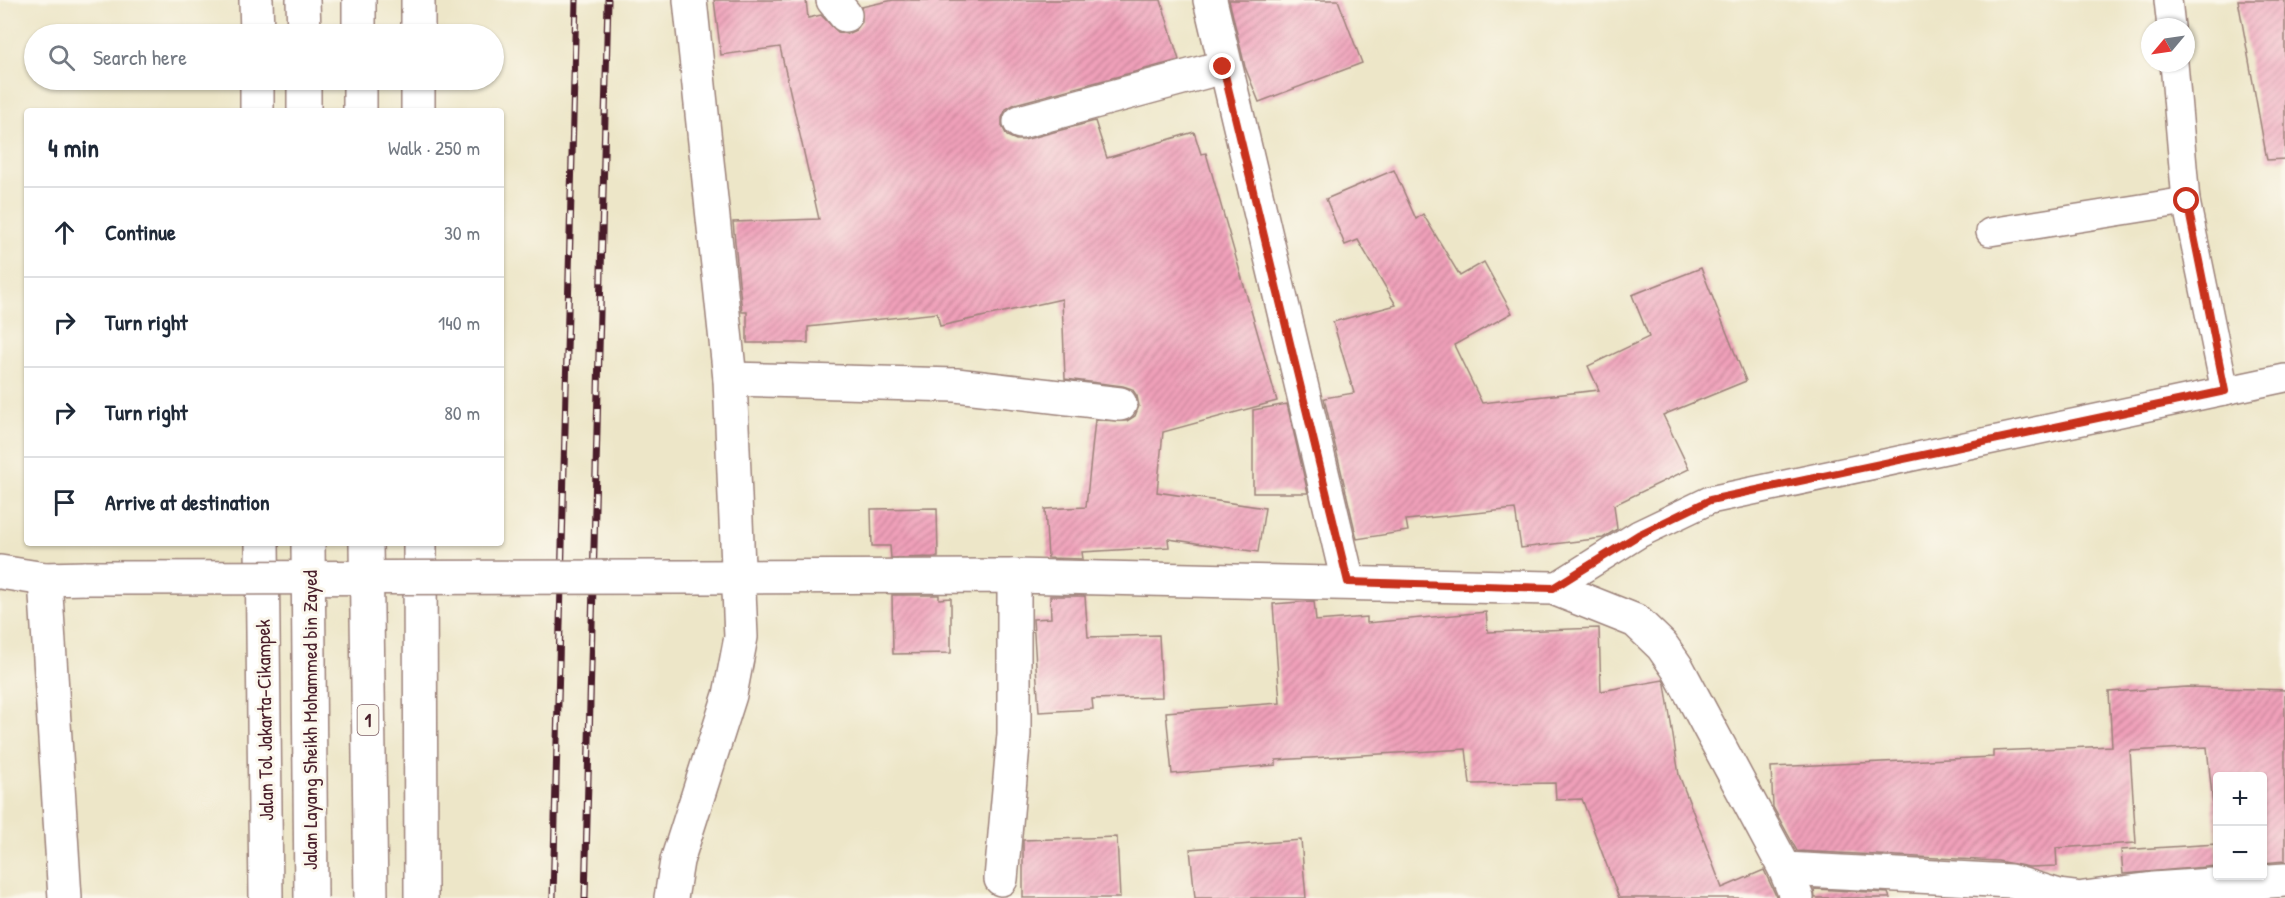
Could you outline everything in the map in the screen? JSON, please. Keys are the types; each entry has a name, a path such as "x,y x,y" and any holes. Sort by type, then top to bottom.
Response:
{"main road":[{"path":"256,0 257,24"},
{"path":"303,0 304,24"},
{"path":"358,0 359,24"},
{"path":"418,0 418,24"},
{"path":"671,898 677,861 730,695 741,637 730,379 690,0"},
{"path":"1209,0 1223,67 1348,582"},
{"path":"1020,122 1223,67"},
{"path":"257,90 257,108"},
{"path":"304,90 304,108"},
{"path":"360,90 360,108"},
{"path":"418,90 418,108"},
{"path":"730,379 956,385 1120,404"},
{"name":"Jalan Tol Jakarta–Cikampek","path":"262,546 266,898"},
{"name":"Jalan Layang Sheikh Mohammed bin Zayed","path":"308,546 311,898"},
{"name":"1","path":"366,546 371,898"},
{"path":"420,546 421,898"},
{"path":"0,572 45,579 693,577 740,579 1014,576 1553,588 1636,621 1662,646 1678,669 1791,884 2010,881 2049,894 2075,898"},
{"path":"1001,879 1014,734 1014,576"},
{"path":"45,579 65,898"},
{"path":"2084,898 2153,889 2285,880"}],"lane":[{"path":"2168,0 2169,18"},
{"path":"2175,72 2187,201 2225,391"},
{"path":"1990,232 2187,201"},
{"path":"1553,588 1640,534 1710,500 2285,378"}],"building":[{"path":"714,0 806,0 808,18 821,15 838,32 847,34 856,30 862,22 861,7 893,0 1161,0 1179,60 1015,104 1006,109 1002,118 1002,126 1007,136 1016,140 1024,140 1095,121 1107,158 1194,132 1201,154 1206,153 1277,401 1163,432 1157,492 1265,508 1258,552 1168,539 1169,547 1082,552 1083,559 1048,558 1045,509 1086,507 1095,420 1127,421 1135,416 1139,406 1137,396 1132,389 1065,379 1062,299 940,326 937,313 808,327 808,343 747,343 747,312 742,312 733,222 819,219 780,47 721,55"},
{"path":"1229,0 1338,0 1362,63 1259,102 1245,67"},
{"path":"2238,0 2285,0 2285,159 2267,160"},
{"path":"1394,170 1416,219 1423,214 1460,276 1484,262 1512,313 1454,345 1482,403 1599,390 1588,366 1649,337 1632,295 1701,268 1746,381 1663,415 1689,469 1614,505 1617,529 1603,538 1521,548 1515,509 1406,520 1408,531 1357,539 1324,398 1354,393 1333,322 1396,305 1358,240 1345,245 1326,199"},
{"path":"1287,404 1308,493 1253,493 1253,410"},
{"path":"937,508 938,557 891,558 890,546 872,546 871,509"},
{"path":"892,595 939,595 939,599 951,598 951,653 893,654"},
{"path":"1050,596 1085,596 1088,637 1159,635 1162,697 1092,699 1093,709 1039,712 1033,619 1051,618"},
{"path":"1314,601 1316,621 1367,617 1367,623 1486,612 1488,632 1599,628 1601,691 1663,680 1665,684 1679,775 1722,888 1764,870 1777,898 1619,898 1582,799 1556,800 1555,783 1470,784 1466,749 1276,760 1276,765 1172,774 1166,712 1280,703 1273,604"},
{"path":"2188,687 2285,690 2285,861 2267,863 2267,772 2213,772 2213,805 2207,747 2130,751 2136,843 2056,848 2057,866 2029,867 1998,861 1797,851 1773,807 1771,767 1993,757 1993,751 2112,746 2109,692"},
{"path":"1117,837 1120,898 1023,898 1023,840"},
{"path":"1301,840 1306,898 1195,898 1190,849"},
{"path":"2213,844 2213,866 2123,874 2121,850"},
{"path":"1814,889 1888,893 1890,898 1815,898"}],"railway":[{"path":"553,898 576,0"},
{"path":"585,898 608,0"}],"route":[{"path":"1223,67 1348,582 1553,588 1640,534 1710,500 2225,391 2187,201"}]}
